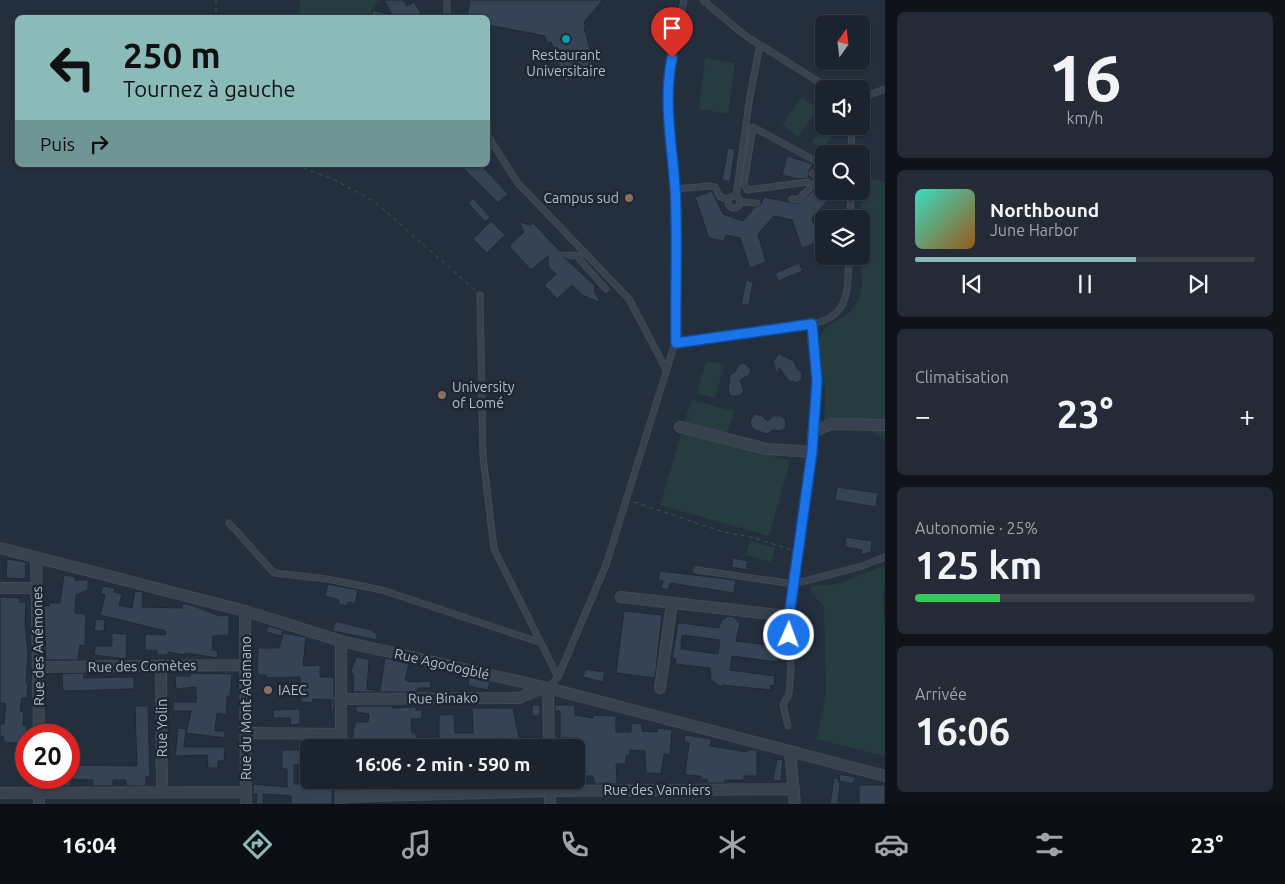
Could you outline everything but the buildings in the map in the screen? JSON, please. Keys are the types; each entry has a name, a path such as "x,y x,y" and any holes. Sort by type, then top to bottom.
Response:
{"street":[{"path":"813,432 832,424 885,425"},
{"path":"680,427 767,449 812,452"},
{"name":"Rue Agodogblé","path":"0,548 246,612 341,641 546,688 885,776"},
{"name":"Rue des Anémones","path":"36,557 39,724"},
{"path":"0,588 37,588"},
{"path":"621,597 789,616"},
{"path":"660,688 672,603"},
{"name":"Rue du Mont Adamano","path":"246,612 246,804"},
{"path":"341,641 341,739"},
{"name":"Rue Yolin","path":"161,665 162,792"},
{"name":"Rue des Comètes","path":"38,667 246,665"},
{"path":"546,688 549,739"},
{"name":"Rue Binako","path":"340,699 519,698 546,688"},
{"path":"246,732 341,734"},
{"path":"790,751 795,804"},
{"path":"39,789 39,804"},
{"name":"Rue des Vanniers","path":"341,800 550,791 794,790"},
{"path":"550,791 550,804"},
{"path":"0,793 246,792"}],"lane":[{"path":"447,0 447,15"},
{"path":"546,688 558,677 606,565 676,343 675,189 668,114 668,78 684,0"},
{"path":"703,0 743,34 816,80"},
{"path":"740,202 736,196 750,96 760,44"},
{"path":"870,96 885,89"},
{"path":"808,182 747,190 744,184 753,127 814,160"},
{"path":"490,139 517,182 629,299 667,371"},
{"path":"792,199 798,200 815,183"},
{"path":"675,189 709,186 714,187 720,197 729,199 736,196"},
{"path":"740,202 755,202 754,189"},
{"path":"729,199 729,204 733,208 738,207 740,202"},
{"path":"568,255 579,256 586,254"},
{"path":"579,256 580,260 606,289"},
{"path":"676,343 820,323 834,318 843,306 848,288 849,265"},
{"path":"480,295 483,456 494,548 558,677"},
{"path":"813,340 820,323"},
{"path":"788,726 783,705 789,694 791,668 789,616 812,452 817,381 812,324"},
{"path":"229,523 274,573 327,579 382,590 539,642"},
{"path":"697,570 794,584 862,566 885,557"}],"path":[{"path":"216,0 216,15"},
{"path":"301,167 337,181 375,202 480,295"},
{"path":"626,499 700,524 751,537 791,550 795,543"}],"green space":[{"path":"300,0 381,0 373,6 371,15 299,15"},
{"path":"705,58 735,63 728,114 699,109"},
{"path":"802,97 815,107 815,113 798,137 782,125"},
{"path":"817,135 833,135 826,145 816,145 812,142"},
{"path":"870,179 885,182 885,441 873,432 824,425 825,385 818,347 819,341 821,335 830,324 848,314 853,308 862,287 862,265 870,265 870,210 861,210 861,200 870,200"},
{"path":"706,361 724,365 715,398 697,393"},
{"path":"691,400 734,411 727,435 684,424"},
{"path":"682,431 790,461 769,536 660,505"},
{"path":"750,541 775,548 771,562 746,555"},
{"path":"885,565 885,590 882,592 885,623 885,756 817,739 826,693 824,607 810,591 811,586 838,584"}],"place":[{"name":"Restaurant Universitaire","path":"566,39"},
{"name":"Campus sud","path":"629,198"},
{"name":"University of Lomé","path":"442,395"},
{"name":"IAEC","path":"268,690"}],"route":[{"path":"672,58 668,78 668,114 675,189 676,343 729,334 812,324 817,381 812,452 788,624 789,635"}]}
